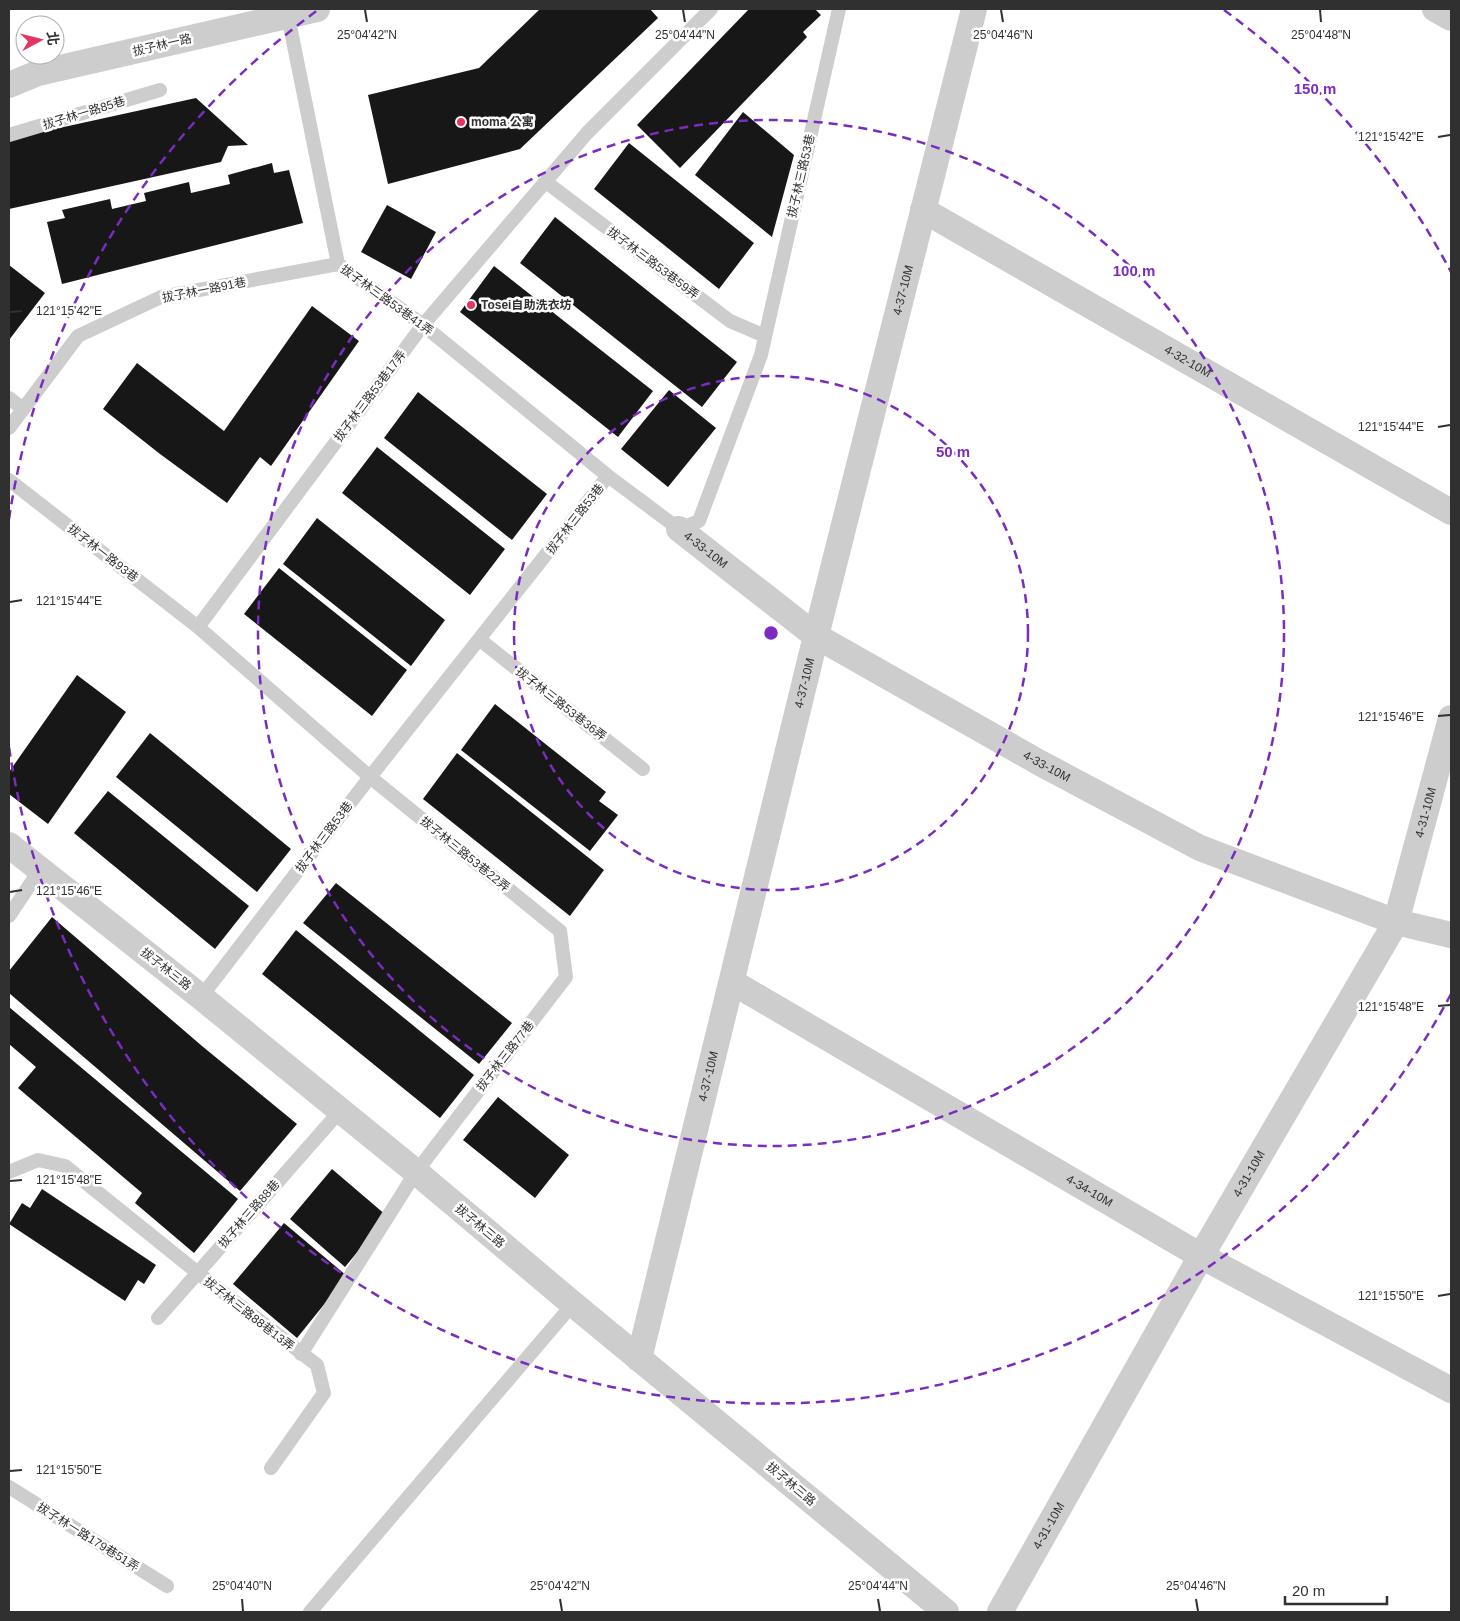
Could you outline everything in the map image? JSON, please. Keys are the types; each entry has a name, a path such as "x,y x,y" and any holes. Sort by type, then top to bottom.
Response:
{"street":[{"name":"拔子林一路","path":"9,85 38,73 286,13 317,9"},
{"name":"4-37-10M","path":"639,1359 816,636 974,9"},
{"path":"1435,9 1451,18"},
{"name":"4-32-10M","path":"923,210 1451,512"},
{"name":"4-33-10M","path":"679,529 816,636 1031,758 1200,848 1396,922 1451,935"},
{"name":"4-31-10M","path":"1000,1612 1201,1256 1396,922 1451,718"},
{"name":"拔子林三路","path":"9,845 201,997 416,1172 946,1612"},
{"name":"4-34-10M","path":"732,982 1201,1256 1451,1390"}],"lane":[{"name":"拔子林三路53巷17弄","path":"198,627 423,325 587,132 711,9"},
{"name":"拔子林三路53巷","path":"201,997 370,777 608,476 679,529 699,521 760,355 840,9"},
{"name":"拔子林三路53巷41弄","path":"286,13 338,264 423,325 608,476"},
{"name":"拔子林一路85巷","path":"9,135 160,90"},
{"name":"拔子林三路53巷59弄","path":"546,182 730,322 765,336"},
{"name":"拔子林一路91巷","path":"9,428 78,336 161,297 338,264"},
{"path":"9,398 23,409"},
{"name":"拔子林一路93巷","path":"9,480 198,627"},
{"path":"198,627 370,777"},
{"name":"拔子林三路53巷36弄","path":"479,639 643,769"},
{"name":"拔子林三路53巷22弄","path":"370,777 560,931"},
{"path":"9,916 39,870"},
{"name":"拔子林三路77巷","path":"301,1354 416,1172 566,977 560,931"},
{"name":"拔子林三路88巷","path":"158,1318 340,1111"},
{"name":"拔子林三路88巷13弄","path":"9,1172 38,1160 65,1166 316,1365 324,1393 271,1468"},
{"path":"310,1612 573,1304"},
{"name":"拔子林一路179巷51弄","path":"9,1488 167,1586"}],"building":[{"name":"moma 公寓","path":"540,9 650,9 658,18 520,149 388,184 368,95 479,68"},
{"path":"749,9 815,9 821,15 803,32 807,37 680,168 637,125"},
{"path":"196,98 248,145 228,146 221,162 9,209 9,139"},
{"path":"743,112 794,155 772,237 695,175"},
{"path":"629,143 754,243 719,289 594,189"},
{"path":"272,163 274,173 289,170 303,223 62,284 47,222 65,218 62,210 110,199 112,209 146,201 144,193 189,182 191,193 230,184 228,175"},
{"path":"387,205 436,232 411,279 361,252"},
{"path":"555,217 737,362 702,407 520,263"},
{"path":"9,265 45,293 9,340"},
{"path":"494,266 653,391 618,437 460,312"},
{"path":"312,306 359,341 271,466 260,457 227,503 103,409 137,363 224,431"},
{"path":"669,390 716,428 668,487 621,449"},
{"path":"418,392 547,494 512,540 384,438"},
{"path":"377,447 505,549 470,595 342,493"},
{"path":"317,518 445,620 411,666 283,564"},
{"path":"279,568 407,670 372,716 244,614"},
{"path":"77,675 126,712 48,824 9,794 9,772"},
{"path":"495,704 606,792 599,801 618,815 590,851 461,750"},
{"path":"150,733 291,849 257,892 116,777"},
{"path":"457,753 604,870 570,916 423,799"},
{"path":"108,791 249,906 215,949 74,833"},
{"path":"336,883 512,1023 479,1064 303,923"},
{"path":"52,917 202,1046 297,1124 240,1191 9,993 9,971"},
{"path":"296,930 474,1075 440,1118 262,974"},
{"path":"9,1007 238,1199 194,1253 135,1203 142,1193 18,1088 36,1067 9,1044"},
{"path":"498,1097 569,1155 535,1198 463,1140"},
{"path":"332,1169 387,1216 345,1267 290,1219"},
{"path":"42,1189 156,1265 144,1284 138,1280 125,1301 9,1224 22,1203 30,1208"},
{"path":"284,1223 347,1276 297,1338 233,1284"}],"place":[{"name":"moma 公寓","path":"461,122"},
{"name":"Tosei自助洗衣坊","path":"471,305"}]}
